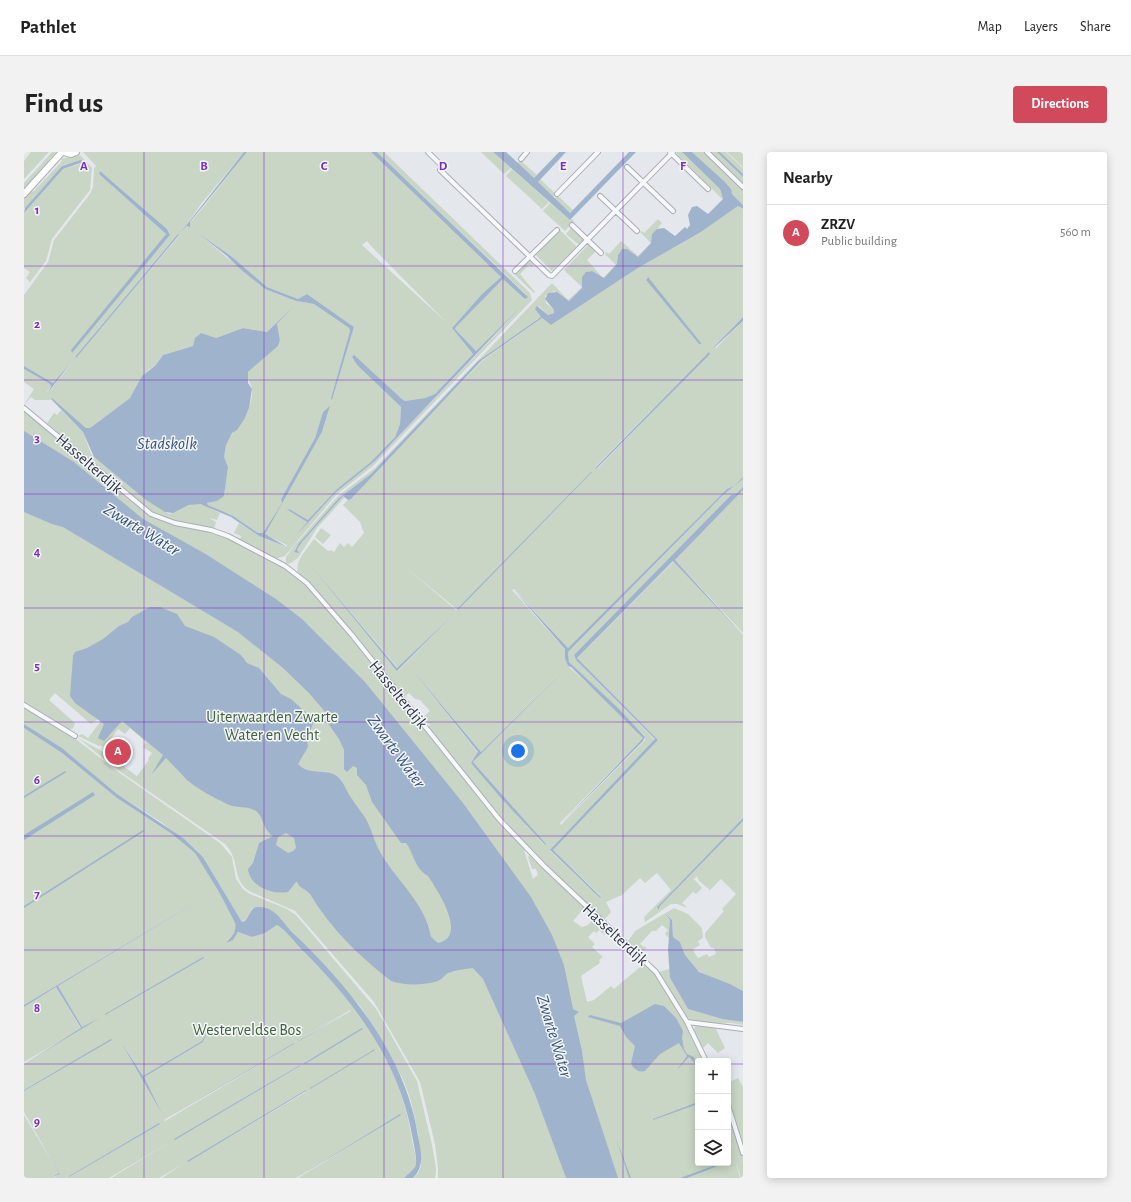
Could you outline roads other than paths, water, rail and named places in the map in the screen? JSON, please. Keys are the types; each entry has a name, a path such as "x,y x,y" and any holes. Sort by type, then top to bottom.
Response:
{"main road":[{"path":"24,194 63,152 71,154 76,152"}],"street":[{"path":"428,152 443,166 440,170 549,275 552,276 616,212 671,153 708,188"},
{"path":"521,159 527,152"},
{"path":"557,194 598,152"},
{"path":"707,152 743,187"},
{"path":"627,167 673,211"},
{"path":"600,196 636,231"},
{"path":"572,225 601,253"},
{"path":"515,271 557,230"},
{"name":"Hasselterdijk","path":"24,408 151,514 166,521 211,530 228,536 285,566 303,579 352,635 499,819 544,866 652,967 664,983 687,1022 705,1058"},
{"path":"24,705 74,736"},
{"path":"687,1022 743,1029"},
{"path":"731,1114 743,1153"}],"water":[{"path":"244,152 247,152 190,222 190,227 187,226 181,232"},
{"path":"371,152 377,152 528,297 525,299 503,279 456,327 455,329 476,351 520,308 375,461 335,493 295,537 307,522 288,510 289,509 308,520 337,489 371,462 395,437 400,424 401,407 358,366 352,357 354,355 405,401 425,398 435,394 473,354 452,328 482,294 501,277"},
{"path":"493,152 506,152 534,178 559,152 566,152 538,182 570,213 629,152 636,152 570,220"},
{"path":"682,152 692,152 724,181 731,189 732,194 743,205 743,209 738,206 701,232 638,268 551,325 542,318 482,360 351,499 348,500 343,496 302,542 297,550 299,553 294,552 299,543 339,498 371,474 478,361 541,317 535,309 537,306 548,315 554,313 554,310 545,299 548,293 557,292 569,301 582,288 582,277 586,272 592,271 604,278 617,264 618,255 622,249 627,249 638,257 651,243 652,234 657,229 664,228 675,236 685,227 687,229 690,225 688,215 692,207 697,206 708,214 723,199 720,189"},
{"path":"717,152 720,152 743,174 743,177"},
{"path":"81,160 83,162 63,169 24,213 25,208 62,166"},
{"path":"100,171 167,229 170,235 72,353 71,350 166,234 99,174"},
{"path":"195,231 231,256 267,287 298,299 307,294 354,327 332,400 331,398 350,331 349,328 314,304 296,301 265,289"},
{"path":"178,234 179,235 76,358 75,357"},
{"path":"648,277 701,344 699,344 646,280"},
{"name":"Stadskolk","path":"294,306 277,324 280,340 278,346 248,372 248,383 252,389 249,408 245,418 237,430 232,433 226,445 224,457 228,467 224,496 217,501 207,503 208,505 233,516 258,533 263,533 282,503 281,499 315,438 323,412 330,406 322,432 265,534 287,547 259,536 231,517 200,504 189,505 173,513 165,512 146,500 94,457 83,432 51,399 52,398 86,428 90,428 130,398 142,376 156,365 163,355 193,346 195,338 201,333 216,338 243,328 267,332"},
{"path":"743,317 743,321 714,348 714,347"},
{"path":"709,352 710,354 596,469 595,468"},
{"path":"70,364 47,394 51,387 50,384 24,369 24,366 53,383"},
{"name":"Uiterwaarden Zwarte Water en Vecht","path":"24,431 74,462 143,519 204,553 276,599 302,619 365,682 463,803 531,897 552,935 564,965 573,1009 579,1012 574,1016 582,1051 586,1080 618,1178 566,1178 535,1094 483,979 473,968 451,972 438,981 427,983 408,984 391,981 346,941 327,919 310,894 297,882 288,892 282,893 269,891 253,881 248,869 253,863 259,843 273,836 269,833 256,811 249,808 230,805 206,793 187,780 166,758 151,775 163,755 122,721 104,741 98,738 104,724 75,703 70,696 73,656 75,652 87,648 103,639 119,626 128,622 132,617 150,607 160,607 177,614 185,626 214,637 241,655 247,663 259,668 281,694 291,699 312,718 313,724 307,738 308,747 298,764 308,770 330,773 341,780 350,797 366,819 380,852 417,903 428,925 431,937 438,943 447,939 451,932 451,922 443,901 428,876 417,865 409,847 406,843 401,843 372,802 366,785 357,775 357,768 353,766 347,772 344,769 344,750 339,739 327,722 325,712 309,693 283,668 238,632 63,527 24,512","holes":["286,833 294,838 296,848 288,853 276,845 278,837"]},
{"path":"591,472 458,610 403,565 457,609"},
{"path":"743,477 743,479 723,495 568,652 569,662 619,709 645,737 643,741 560,825 643,738 571,667 568,666 565,658 565,649 513,589 568,648 727,489 734,486"},
{"path":"743,487 743,490 675,560 743,635 673,561 577,658 658,740 553,850 601,897 600,898 550,850 655,739 576,660 574,655 731,495 736,494"},
{"path":"304,557 397,668 453,615 397,671"},
{"path":"410,667 481,752 564,670 473,762 546,844 545,845 471,763 478,752"},
{"path":"24,724 62,748 117,794 183,838 203,857 242,922 247,919 255,907 264,907 269,909 278,916 335,976 372,1025 388,1051 401,1078 412,1107 421,1153 421,1164 413,1178 404,1178 415,1167 416,1158 407,1112 398,1086 387,1061 373,1037 341,992 288,934 277,925 265,933 252,937 238,932 233,940 226,943 232,937 235,923 219,892 195,853 172,834 117,798 62,753 24,728"},
{"path":"93,792 95,795 24,840 24,835"},
{"path":"743,818 743,821 660,906 659,910 657,907"},
{"path":"213,892 58,986 82,1027 100,1018 24,1064 81,1028 56,987 24,1007 24,1005"},
{"path":"665,914 672,920 673,937 680,942 685,955 699,972 730,984 743,991 743,1022 722,1019 688,1009 670,978 668,950 670,920"},
{"path":"203,957 204,958 105,1015 105,1014"},
{"path":"655,1004 664,1006 676,1018 683,1031 682,1038 684,1049 687,1054 694,1057 695,1064 689,1057 677,1070 687,1056 679,1043 660,1054 645,1071 636,1070 631,1063 635,1046 626,1037 620,1026 588,1017 590,1015 621,1023"},
{"path":"351,1010 299,1041 298,1041"},
{"path":"210,1026 203,1042 144,1077 162,1114 121,1042 143,1076 202,1041"},
{"path":"362,1028 363,1029 305,1064 304,1063"},
{"path":"111,1039 112,1040 24,1091 24,1090"},
{"path":"294,1043 294,1044 164,1120"},
{"path":"375,1050 310,1089 310,1088"},
{"path":"300,1065 175,1140 174,1139"},
{"path":"306,1090 188,1162 187,1161"},
{"path":"695,1103 695,1105 653,1119"},
{"path":"24,1112 60,1174 51,1178 59,1173"},
{"path":"400,1114 401,1115 296,1178 392,1119"},
{"path":"159,1123 160,1124 69,1177 69,1176"},
{"path":"615,1135 617,1141 631,1178 629,1178"},
{"path":"713,1166 717,1166 687,1178 680,1178"}],"waterway":[{"path":"24,797 65,772"},
{"path":"24,907 143,831"}],"place":[{"name":"ZRZV","path":"118,752"}],"water label":[{"name":"Zwarte Water","path":"142,529"},
{"name":"Zwarte Water","path":"397,751"},
{"name":"Zwarte Water","path":"555,1036"}],"park label":[{"name":"Westerveldse Bos","path":"247,1029"}]}
